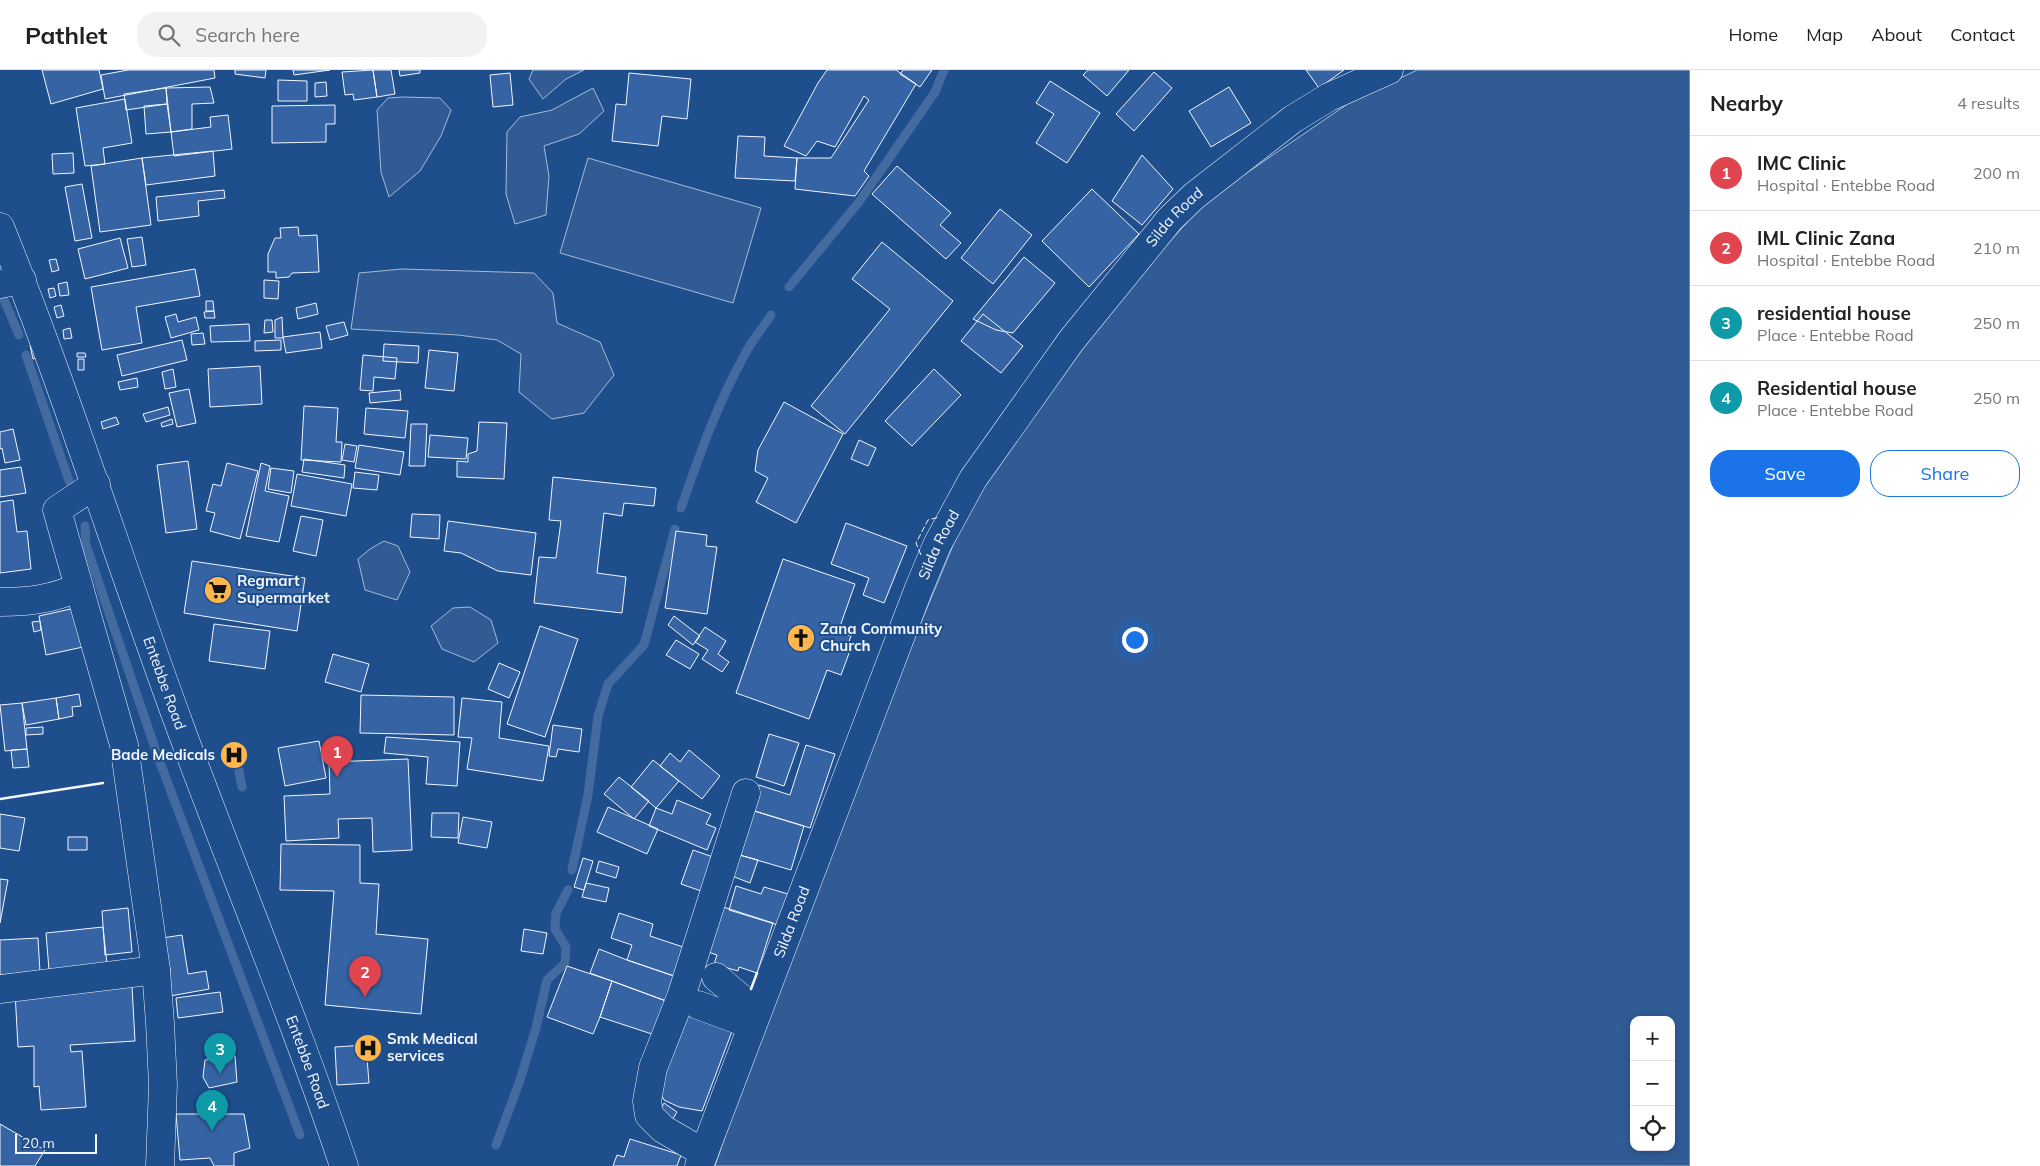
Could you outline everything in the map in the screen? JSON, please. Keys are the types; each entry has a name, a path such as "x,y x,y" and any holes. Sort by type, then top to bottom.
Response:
{"street":[{"name":"Silda Road","path":"702,1160 919,588 937,545 973,479 1071,342 1170,220 1194,196 1306,110 1389,70"},
{"name":"Entebbe Road","path":"0,227 11,282 96,484 178,722 316,1084 344,1166"},
{"path":"96,484 57,510 124,744 156,970 163,1085 160,1166"},
{"path":"0,602 27,602 57,596 79,587"},
{"path":"702,1160 663,1129 649,1115 647,1101 653,1068 681,997 746,793"},
{"path":"0,989 156,970"},
{"path":"716,977 755,1018"},
{"path":"698,1005 755,1018"}],"shaded area":[{"path":"533,70 584,70 566,79 543,99 529,79"},
{"path":"1417,70 1690,70 1690,1166 715,1166 778,983 870,745 959,531 990,466 1138,277 1207,200 1349,103"},
{"path":"593,88 604,111 579,134 544,146 549,176 546,215 515,224 506,194 507,132 520,117 552,110"},
{"path":"388,98 440,98 451,110 441,136 420,171 389,197 381,172 377,110"},
{"path":"588,158 761,208 733,303 560,253"},
{"path":"402,269 534,273 553,293 557,323 600,342 614,375 584,413 552,419 519,392 521,354 497,340 458,335 351,329 359,273"},
{"path":"384,541 398,546 410,572 397,600 365,590 358,559"},
{"path":"470,607 491,620 498,643 474,662 442,649 431,626 453,608"}],"building":[{"path":"42,70 99,70 103,89 51,104"},
{"path":"128,70 214,70 215,78 105,99 101,75"},
{"path":"235,70 266,70 265,78 235,74"},
{"path":"293,70 330,70 294,75"},
{"path":"373,70 391,70 395,94 377,97"},
{"path":"373,70 377,97 354,100 353,94 345,95 342,72"},
{"path":"399,70 420,70 420,73 400,76"},
{"path":"827,70 896,70 916,84 864,171 869,176 855,196 795,189 797,158 831,158 869,100 864,96 835,147 817,141 806,156 784,146"},
{"path":"903,70 932,70 920,87 900,74"},
{"path":"1088,70 1129,70 1107,96 1083,75"},
{"path":"1306,70 1344,70 1319,88"},
{"path":"1154,72 1172,88 1134,131 1116,114"},
{"path":"510,73 513,105 493,107 490,75"},
{"path":"629,73 691,79 687,119 662,116 658,146 612,141 616,104 626,105"},
{"path":"278,80 307,81 307,101 278,101"},
{"path":"1050,81 1100,113 1067,163 1036,143 1054,114 1036,103"},
{"path":"326,82 327,96 315,97 315,83"},
{"path":"210,87 214,103 192,104 192,129 171,132 166,88"},
{"path":"1229,87 1251,123 1211,147 1189,111"},
{"path":"166,88 167,104 126,110 124,94"},
{"path":"125,99 132,143 103,148 105,164 85,166 76,108"},
{"path":"167,104 171,132 146,134 144,106"},
{"path":"335,105 335,124 326,124 326,142 272,143 272,106"},
{"path":"228,115 232,149 174,156 171,132 211,127 210,117"},
{"path":"738,136 765,137 764,156 797,158 795,181 735,178"},
{"path":"213,151 215,176 146,185 142,158"},
{"path":"73,153 74,173 53,174 52,154"},
{"path":"1142,155 1173,189 1142,225 1112,201"},
{"path":"142,158 151,225 100,232 91,166"},
{"path":"897,166 951,213 940,225 961,243 946,259 872,194"},
{"path":"82,184 92,238 75,241 65,187"},
{"path":"1092,189 1139,234 1089,287 1042,241"},
{"path":"224,190 225,198 198,201 199,216 158,221 156,197"},
{"path":"1000,209 1032,235 993,284 961,258"},
{"path":"298,227 299,236 317,235 319,272 292,273 289,277 276,278 276,272 268,272 268,254 275,238 281,238 280,228"},
{"path":"142,237 146,265 132,267 127,239"},
{"path":"120,238 128,268 85,279 78,249"},
{"path":"882,242 953,301 845,434 811,406 890,309 852,279"},
{"path":"1024,257 1055,283 1013,333 996,330 973,319"},
{"path":"56,259 59,270 52,272 49,260"},
{"path":"195,269 200,296 136,307 142,343 102,350 91,287"},
{"path":"264,280 279,281 278,299 264,298"},
{"path":"67,282 69,295 60,296 58,284"},
{"path":"54,288 56,296 50,298 48,289"},
{"path":"206,301 213,301 214,311 206,311"},
{"path":"316,303 318,314 298,319 296,308"},
{"path":"61,305 64,316 57,318 54,307"},
{"path":"214,311 215,318 205,318 204,312"},
{"path":"176,314 178,322 196,317 199,330 171,338 165,317"},
{"path":"983,314 1023,346 1001,373 961,341"},
{"path":"282,317 283,338 275,338 275,320"},
{"path":"265,320 272,320 273,332 264,333"},
{"path":"344,322 348,335 330,340 326,326"},
{"path":"249,324 250,341 211,342 210,326"},
{"path":"70,328 72,338 64,339 63,330"},
{"path":"320,332 322,348 286,353 283,337"},
{"path":"203,333 205,344 192,345 191,334"},
{"path":"38,339 41,357 33,359 30,345"},
{"path":"182,340 187,360 122,376 117,355"},
{"path":"281,340 281,350 255,351 255,341"},
{"path":"384,344 419,346 418,363 383,361"},
{"path":"429,350 458,353 454,391 425,388"},
{"path":"77,353 85,353 86,357 77,357"},
{"path":"363,355 397,358 395,379 374,377 373,391 360,390"},
{"path":"78,359 84,359 84,370 78,370"},
{"path":"260,366 262,404 210,407 208,369"},
{"path":"173,369 176,387 165,389 162,372"},
{"path":"934,369 961,395 912,446 885,421"},
{"path":"137,378 138,387 120,390 118,382"},
{"path":"189,389 196,423 177,427 169,393"},
{"path":"400,390 401,400 370,403 369,393"},
{"path":"784,402 843,434 796,523 756,502 768,478 755,471 758,450"},
{"path":"304,406 338,408 336,442 342,442 341,462 301,460"},
{"path":"168,407 170,415 146,422 143,414"},
{"path":"366,408 408,411 405,438 364,434"},
{"path":"116,417 119,424 103,429 101,422"},
{"path":"172,419 173,424 162,427 161,423"},
{"path":"479,422 507,423 504,479 457,477 457,461 468,462 468,454 477,451"},
{"path":"411,424 427,424 425,466 409,466"},
{"path":"13,429 20,460 5,463 2,448 0,449 0,432"},
{"path":"430,435 468,438 466,459 428,457"},
{"path":"859,440 876,448 868,466 851,459"},
{"path":"345,444 357,446 354,462 342,460"},
{"path":"359,445 404,452 400,475 355,468"},
{"path":"304,459 345,465 344,478 302,472"},
{"path":"188,461 197,529 166,533 157,465"},
{"path":"227,463 258,471 240,539 210,531 215,513 206,511 213,484 221,486"},
{"path":"261,463 270,466 265,491 289,496 279,542 246,536"},
{"path":"21,467 26,493 0,497 0,470"},
{"path":"271,468 294,471 291,493 268,489"},
{"path":"355,472 379,475 377,490 353,488"},
{"path":"297,474 352,484 346,516 291,506"},
{"path":"553,477 656,488 654,506 624,503 622,516 604,513 597,573 626,577 622,613 534,603 539,557 556,558 561,521 549,520"},
{"path":"13,500 17,532 27,531 31,569 0,573 0,502"},
{"path":"412,514 440,515 439,539 410,537"},
{"path":"301,516 323,520 316,556 293,551"},
{"path":"448,521 536,533 531,575 498,571 461,553 444,551"},
{"path":"846,523 907,546 884,603 863,595 869,578 831,564"},
{"path":"676,531 707,535 706,546 717,547 707,614 665,608"},
{"path":"783,559 855,584 838,632 851,636 847,647 851,648 841,675 827,670 809,719 736,693"},
{"path":"192,561 305,578 297,631 184,613"},
{"path":"75,608 83,647 46,655 39,616"},
{"path":"674,616 700,636 693,645 668,625"},
{"path":"40,621 41,630 34,632 32,622"},
{"path":"214,624 270,631 265,669 209,661"},
{"path":"540,626 578,639 545,737 507,724"},
{"path":"705,627 726,641 718,654 729,662 722,672 702,659 708,650 695,642"},
{"path":"676,640 699,654 690,669 666,655"},
{"path":"333,654 369,664 361,692 325,682"},
{"path":"499,663 520,672 509,698 488,689"},
{"path":"79,694 81,706 72,707 73,716 59,719 56,698"},
{"path":"361,695 454,697 454,735 360,733"},
{"path":"56,698 59,719 26,725 22,703"},
{"path":"462,698 502,702 499,738 549,746 543,781 467,769 472,738 458,737"},
{"path":"22,703 27,749 5,751 0,705"},
{"path":"553,725 582,729 579,752 558,749 556,757 549,756"},
{"path":"43,727 43,734 26,735 26,728"},
{"path":"769,734 799,743 784,786 756,777"},
{"path":"386,737 460,742 457,786 426,784 428,757 384,753"},
{"path":"319,741 326,778 285,786 278,748"},
{"path":"806,745 835,754 810,828 751,810 759,785 790,795"},
{"path":"27,749 29,767 13,768 11,750"},
{"path":"689,750 720,776 702,799 660,766 670,753 680,762"},
{"path":"408,759 412,850 373,852 372,818 338,819 339,838 286,841 284,796 330,794 329,762"},
{"path":"653,760 679,781 656,808 631,787"},
{"path":"619,777 649,801 634,819 604,794"},
{"path":"677,800 711,814 706,824 716,828 707,850 649,826 656,808 672,814"},
{"path":"608,807 658,829 647,854 597,832"},
{"path":"751,810 804,826 791,870 736,854"},
{"path":"432,813 459,813 458,838 431,837"},
{"path":"0,814 25,818 19,851 0,848"},
{"path":"463,817 492,822 487,848 458,843"},
{"path":"68,837 87,837 87,850 68,850"},
{"path":"281,844 360,845 360,883 379,884 376,934 428,939 421,1014 325,1005 334,891 280,890"},
{"path":"693,850 716,858 704,892 681,884"},
{"path":"736,854 758,860 750,883 727,874"},
{"path":"583,858 593,861 584,890 574,887"},
{"path":"599,861 619,867 616,878 596,872"},
{"path":"0,879 8,880 0,923"},
{"path":"586,883 609,888 606,902 582,897"},
{"path":"736,886 761,894 764,887 788,894 778,925 729,910"},
{"path":"717,905 773,923 757,973 739,967 738,971 714,964 717,955 702,950"},
{"path":"128,908 132,952 105,955 102,911"},
{"path":"619,913 653,924 650,936 683,947 674,976 627,960 632,945 611,938"},
{"path":"103,927 107,964 49,970 46,933"},
{"path":"524,929 547,933 543,954 521,951"},
{"path":"182,935 188,974 206,971 209,989 170,996 162,938"},
{"path":"38,938 40,972 0,975 0,940"},
{"path":"599,949 674,976 666,1001 590,973"},
{"path":"567,966 612,981 593,1034 547,1017"},
{"path":"612,981 666,1001 655,1035 600,1017"},
{"path":"132,986 135,1041 70,1045 71,1052 82,1051 86,1107 41,1110 39,1086 34,1087 34,1046 18,1047 15,992"},
{"path":"220,992 223,1012 178,1018 176,998"},
{"path":"680,1007 734,1026 702,1111 679,1107 664,1100 659,1091"},
{"path":"366,1045 369,1083 337,1085 335,1047"},
{"path":"235,1056 237,1082 209,1088 203,1077 205,1060"},
{"path":"664,1103 677,1112 671,1122 658,1114"},
{"path":"176,1114 244,1114 250,1148 234,1153 234,1166 214,1166 210,1158 180,1160"},
{"path":"0,1124 45,1150 35,1166 0,1166"},
{"path":"630,1139 681,1155 677,1166 613,1166 617,1155 624,1157"}],"waterway":[{"path":"789,287 859,202 935,92 944,70"},
{"path":"2,295 19,335"},
{"path":"681,508 702,449 726,391 748,349 771,315"},
{"path":"26,355 69,481"},
{"path":"85,526 86,545 158,757 300,1135"},
{"path":"572,870 588,795 598,716 608,684 644,645 675,529"},
{"path":"239,771 242,787"},
{"path":"496,1145 520,1080 536,1028 547,980 565,963 566,947 555,929 556,913 568,890"}],"fence":[{"path":"921,555 916,543 928,520 939,517"}],"wall":[{"path":"0,799 103,783"},
{"path":"751,989 757,973"}],"place":[{"name":"Regmart Supermarket","path":"218,590"},
{"name":"Zana Community Church","path":"801,638"},
{"name":"Bade Medicals","path":"234,755"},
{"name":"IMC Clinic","path":"337,777"},
{"name":"IML Clinic Zana","path":"365,997"},
{"name":"Smk Medical services","path":"368,1048"},
{"name":"residential house","path":"220,1074"},
{"name":"Residential house","path":"212,1131"}]}
